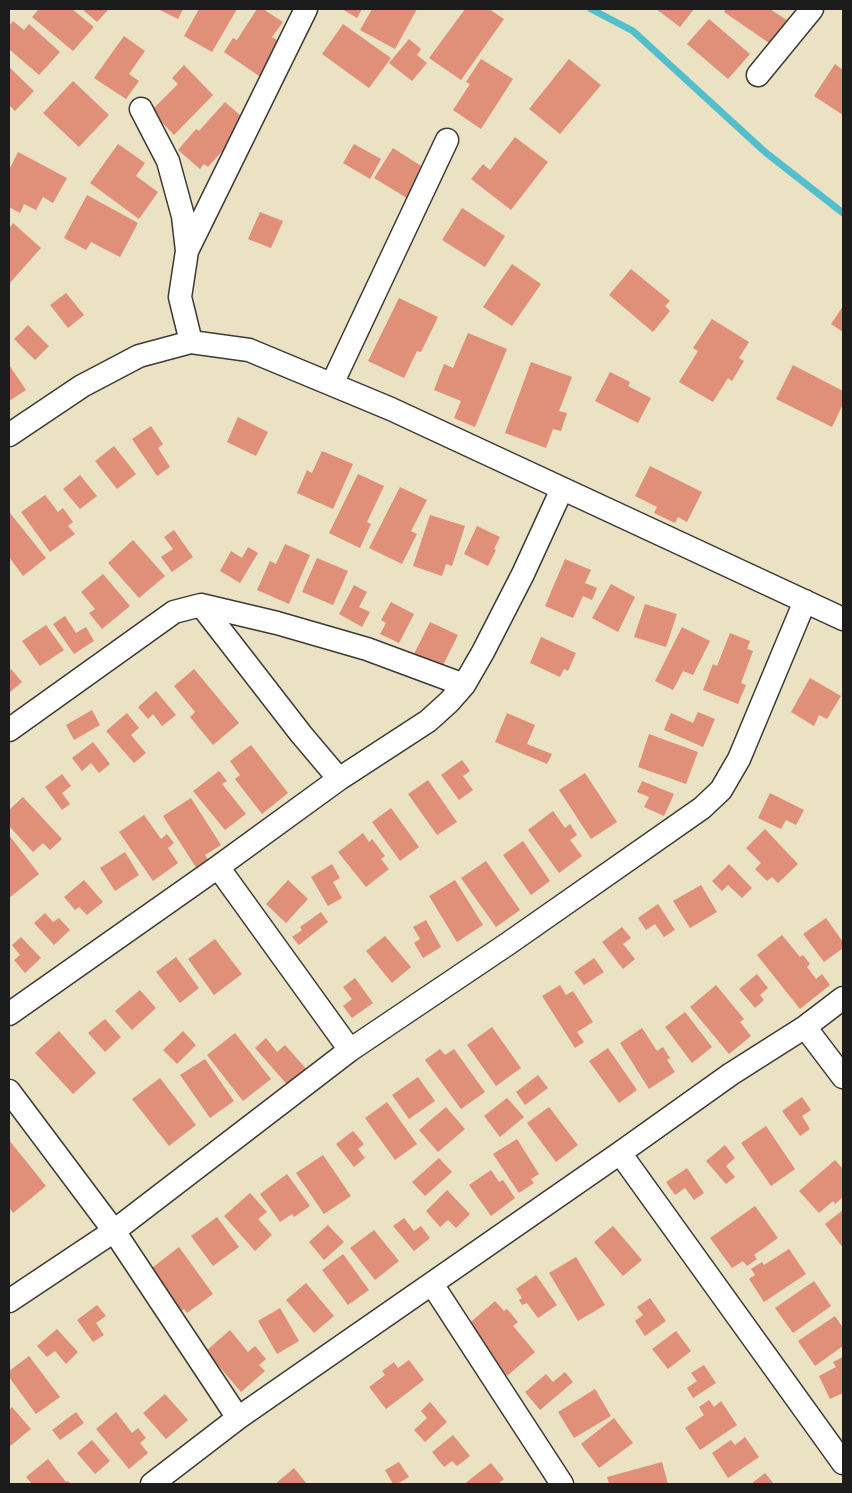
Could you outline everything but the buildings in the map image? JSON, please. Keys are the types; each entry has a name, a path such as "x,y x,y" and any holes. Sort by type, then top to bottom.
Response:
{"street":[{"path":"190,342 180,297 188,251 306,9"},
{"path":"758,75 812,9"},
{"path":"141,109 168,162 183,216 188,251"},
{"path":"332,384 447,140"},
{"path":"9,435 82,386 138,356 190,342 249,350 391,409 843,619"},
{"path":"9,1014 339,779 428,721 449,702 464,685 483,652 523,574 562,489"},
{"path":"9,1301 114,1231 350,1050 702,808 721,790 739,759 805,601"},
{"path":"9,730 174,612 201,605 277,622 368,649 464,685"},
{"path":"201,605 301,734 339,779"},
{"path":"218,867 350,1050"},
{"path":"152,1484 238,1418 620,1153 730,1074 805,1027 843,998"},
{"path":"805,1027 843,1077"},
{"path":"9,1090 114,1231 238,1418"},
{"path":"620,1153 843,1463"},
{"path":"432,1284 562,1484"}],"waterway":[{"path":"591,9 633,31 765,152 843,213"}]}
